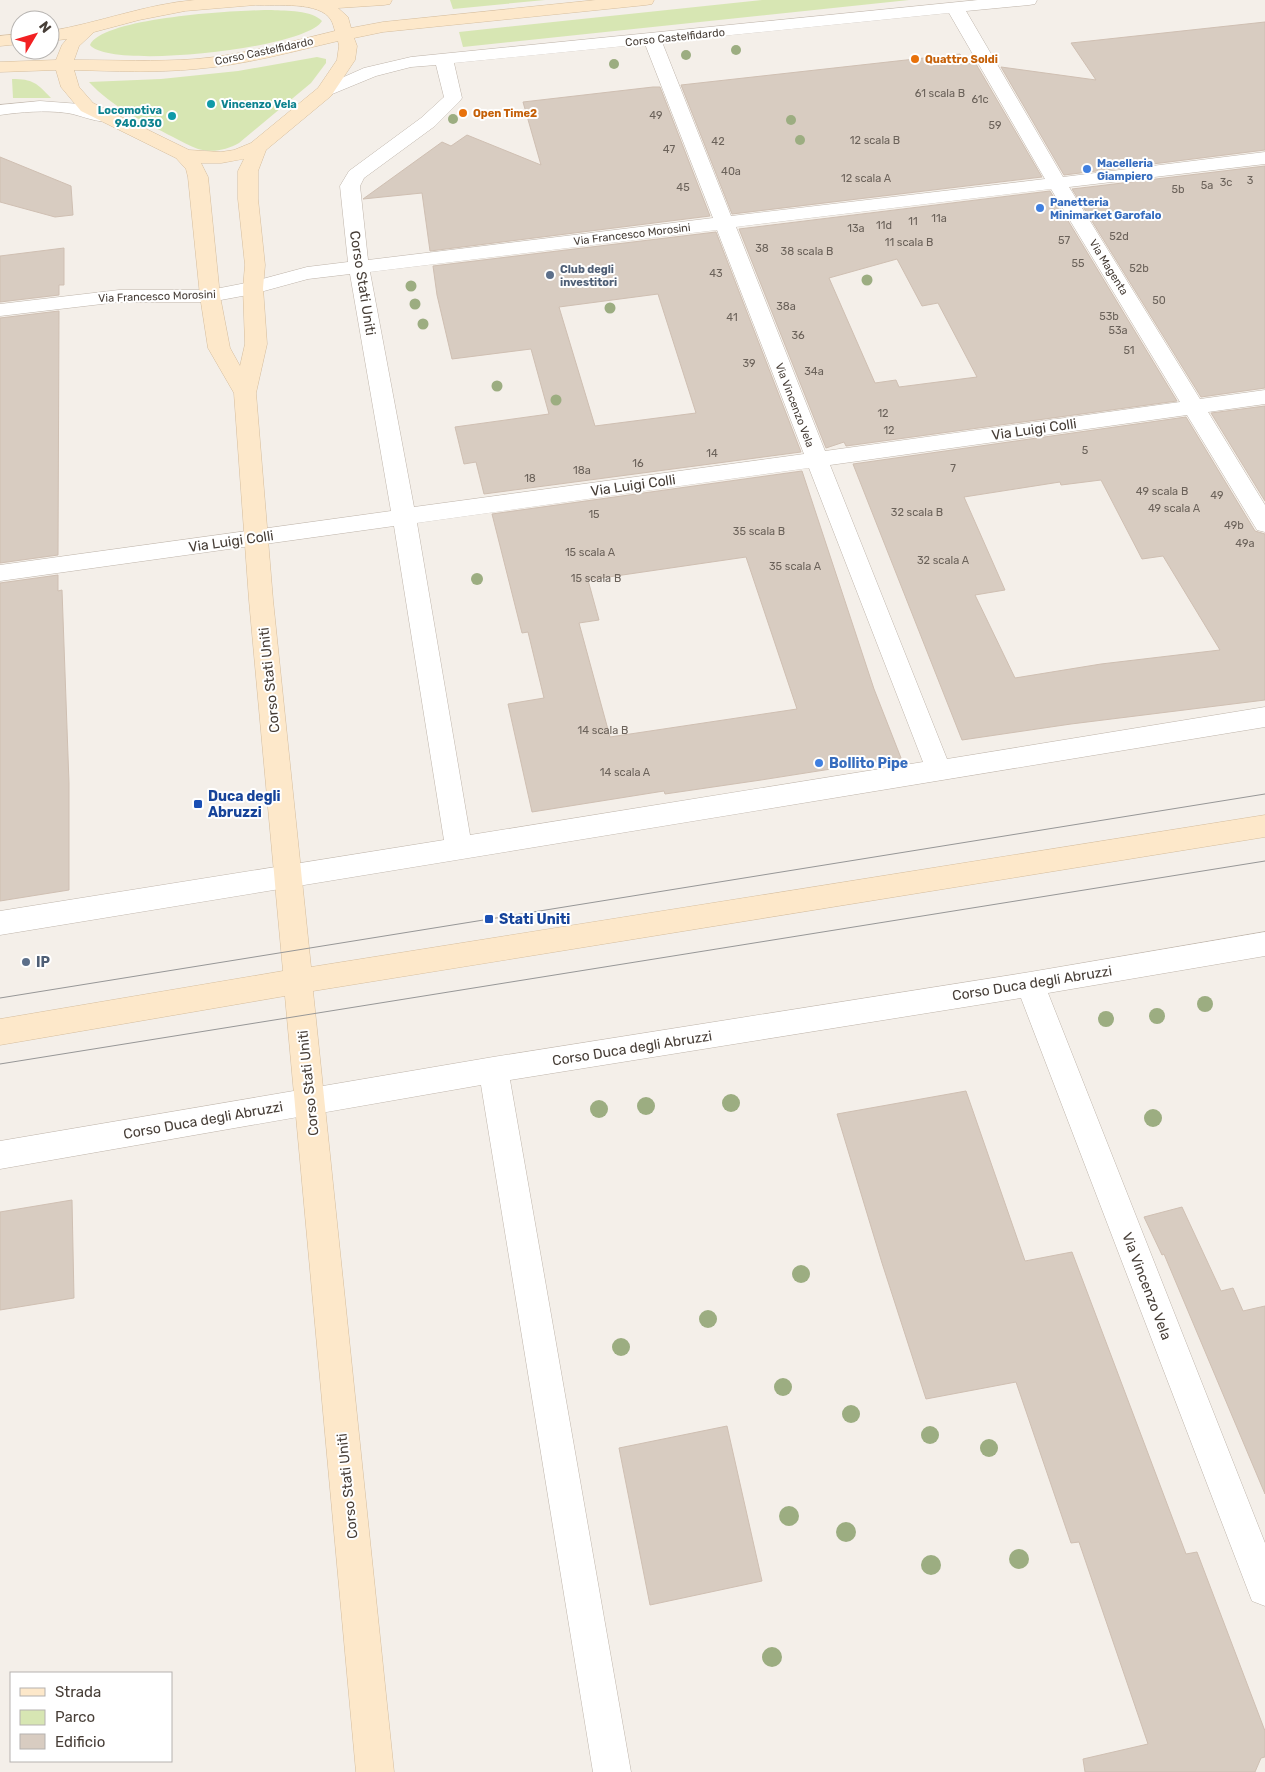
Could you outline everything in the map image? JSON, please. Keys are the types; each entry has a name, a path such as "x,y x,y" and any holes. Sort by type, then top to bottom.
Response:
{"main road":[{"path":"60,34 137,15 186,6 256,0 348,4 384,0"},
{"name":"Corso Castelfidardo","path":"0,67 65,64 156,67 199,64 283,49 383,27 646,0"},
{"name":"Corso Stati Uniti","path":"311,2 325,6 334,11 339,17 348,46 346,60 325,92 258,147 248,171 255,265 253,288 256,344 245,393 255,538 376,1772"},
{"path":"65,64 65,55 73,40 90,28"},
{"name":"Corso Stati Uniti","path":"65,64 64,74 76,98 87,107 183,154 195,168 198,177 210,296 219,348 245,393"},
{"path":"183,154 203,159 220,158 242,154 258,147"},
{"path":"0,1032 1265,826"}],"street":[{"name":"Corso Castelfidardo","path":"325,92 370,72 411,62 1029,0"},
{"name":"Via Magenta","path":"956,8 1057,183 1265,524"},
{"name":"Via Vincenzo Vela","path":"652,39 939,770"},
{"name":"Corso Stati Uniti","path":"444,60 453,98 428,122 356,176 350,186 359,267 404,517 459,848"},
{"path":"0,110 55,106 76,108 106,117"},
{"name":"Via Francesco Morosini","path":"0,310 120,296 210,296 253,288 307,273 1265,158"},
{"name":"Via Luigi Colli","path":"0,573 1265,397"},
{"path":"0,923 1265,717"},
{"name":"Corso Duca degli Abruzzi","path":"0,1155 494,1070 1030,984 1265,944"},
{"name":"Via Vincenzo Vela","path":"1030,984 1265,1588"},
{"path":"494,1070 612,1772"}],"green space":[{"path":"450,0 545,0 453,9"},
{"path":"762,0 909,0 463,47 459,32"},
{"path":"272,10 305,13 318,17 322,21 308,31 282,40 208,53 132,56 105,52 90,45 100,35 145,22 204,14"},
{"path":"317,57 326,59 326,63 311,83 239,143 214,151 195,148 140,120 108,99 89,82 161,79 238,71"},
{"path":"12,79 30,81 51,98 13,98"}],"building":[{"path":"1265,22 1265,150 1064,175 1001,67 1096,80 1071,43"},
{"path":"960,54 965,63 976,64 1042,177 732,214 681,85"},
{"path":"660,87 710,216 430,251 422,193 363,199 442,142 451,146 467,135 541,165 523,102"},
{"path":"0,157 71,186 73,215 55,217 0,202"},
{"path":"1265,166 1265,388 1201,397 1072,189"},
{"path":"1050,191 1177,401 846,446 844,442 826,448 739,229","holes":["897,259 922,306 938,303 977,377 899,387 896,380 875,383 829,278"]},
{"path":"716,232 801,452 484,494 476,462 464,464 455,427 549,414 531,349 452,359 437,295 433,266","holes":["658,294 696,413 595,426 559,307"]},
{"path":"64,248 64,285 59,285 59,295 0,302 0,256"},
{"path":"59,311 58,555 0,563 0,318"},
{"path":"1265,406 1265,501 1211,413"},
{"path":"1186,417 1255,531 1265,534 1265,700 1071,724 962,740 853,464","holes":["1101,480 1142,559 1163,556 1220,650 1101,664 1015,678 975,595 1005,590 964,497 1060,482 1061,485"]},
{"path":"802,471 874,689 901,758 665,794 664,791 532,812 508,704 544,698 528,632 522,633 492,514","holes":["746,557 797,709 610,737 579,623 599,620 588,580"]},
{"path":"58,575 58,591 62,590 69,783 69,890 0,901 0,583"},
{"path":"966,1091 1025,1261 1072,1252 1186,1554 1197,1552 1265,1731 1265,1757 1261,1758 1255,1772 1085,1772 1083,1759 1148,1744 1079,1542 1071,1543 1016,1382 926,1399 837,1114"},
{"path":"72,1200 74,1298 0,1310 0,1212"},
{"path":"1182,1207 1221,1291 1233,1288 1243,1311 1265,1306 1265,1494 1164,1254 1162,1255 1144,1217"},
{"path":"727,1426 762,1581 650,1605 619,1448"}],"tram line":[{"path":"0,998 1265,794"},
{"path":"0,1064 1265,861"}],"place":[{"name":"Quattro Soldi","path":"915,59"},
{"name":"Vincenzo Vela","path":"211,104"},
{"name":"Open Time2","path":"463,113"},
{"name":"Locomotiva 940.030","path":"172,116"},
{"name":"Macelleria Giampiero","path":"1087,169"},
{"name":"Panetteria Minimarket Garofalo","path":"1040,208"},
{"name":"Club degli investitori","path":"550,275"},
{"name":"Bollito Pipe","path":"819,763"},
{"name":"Duca degli Abruzzi","path":"198,804"},
{"name":"Stati Uniti","path":"489,919"},
{"name":"IP","path":"26,962"}]}
